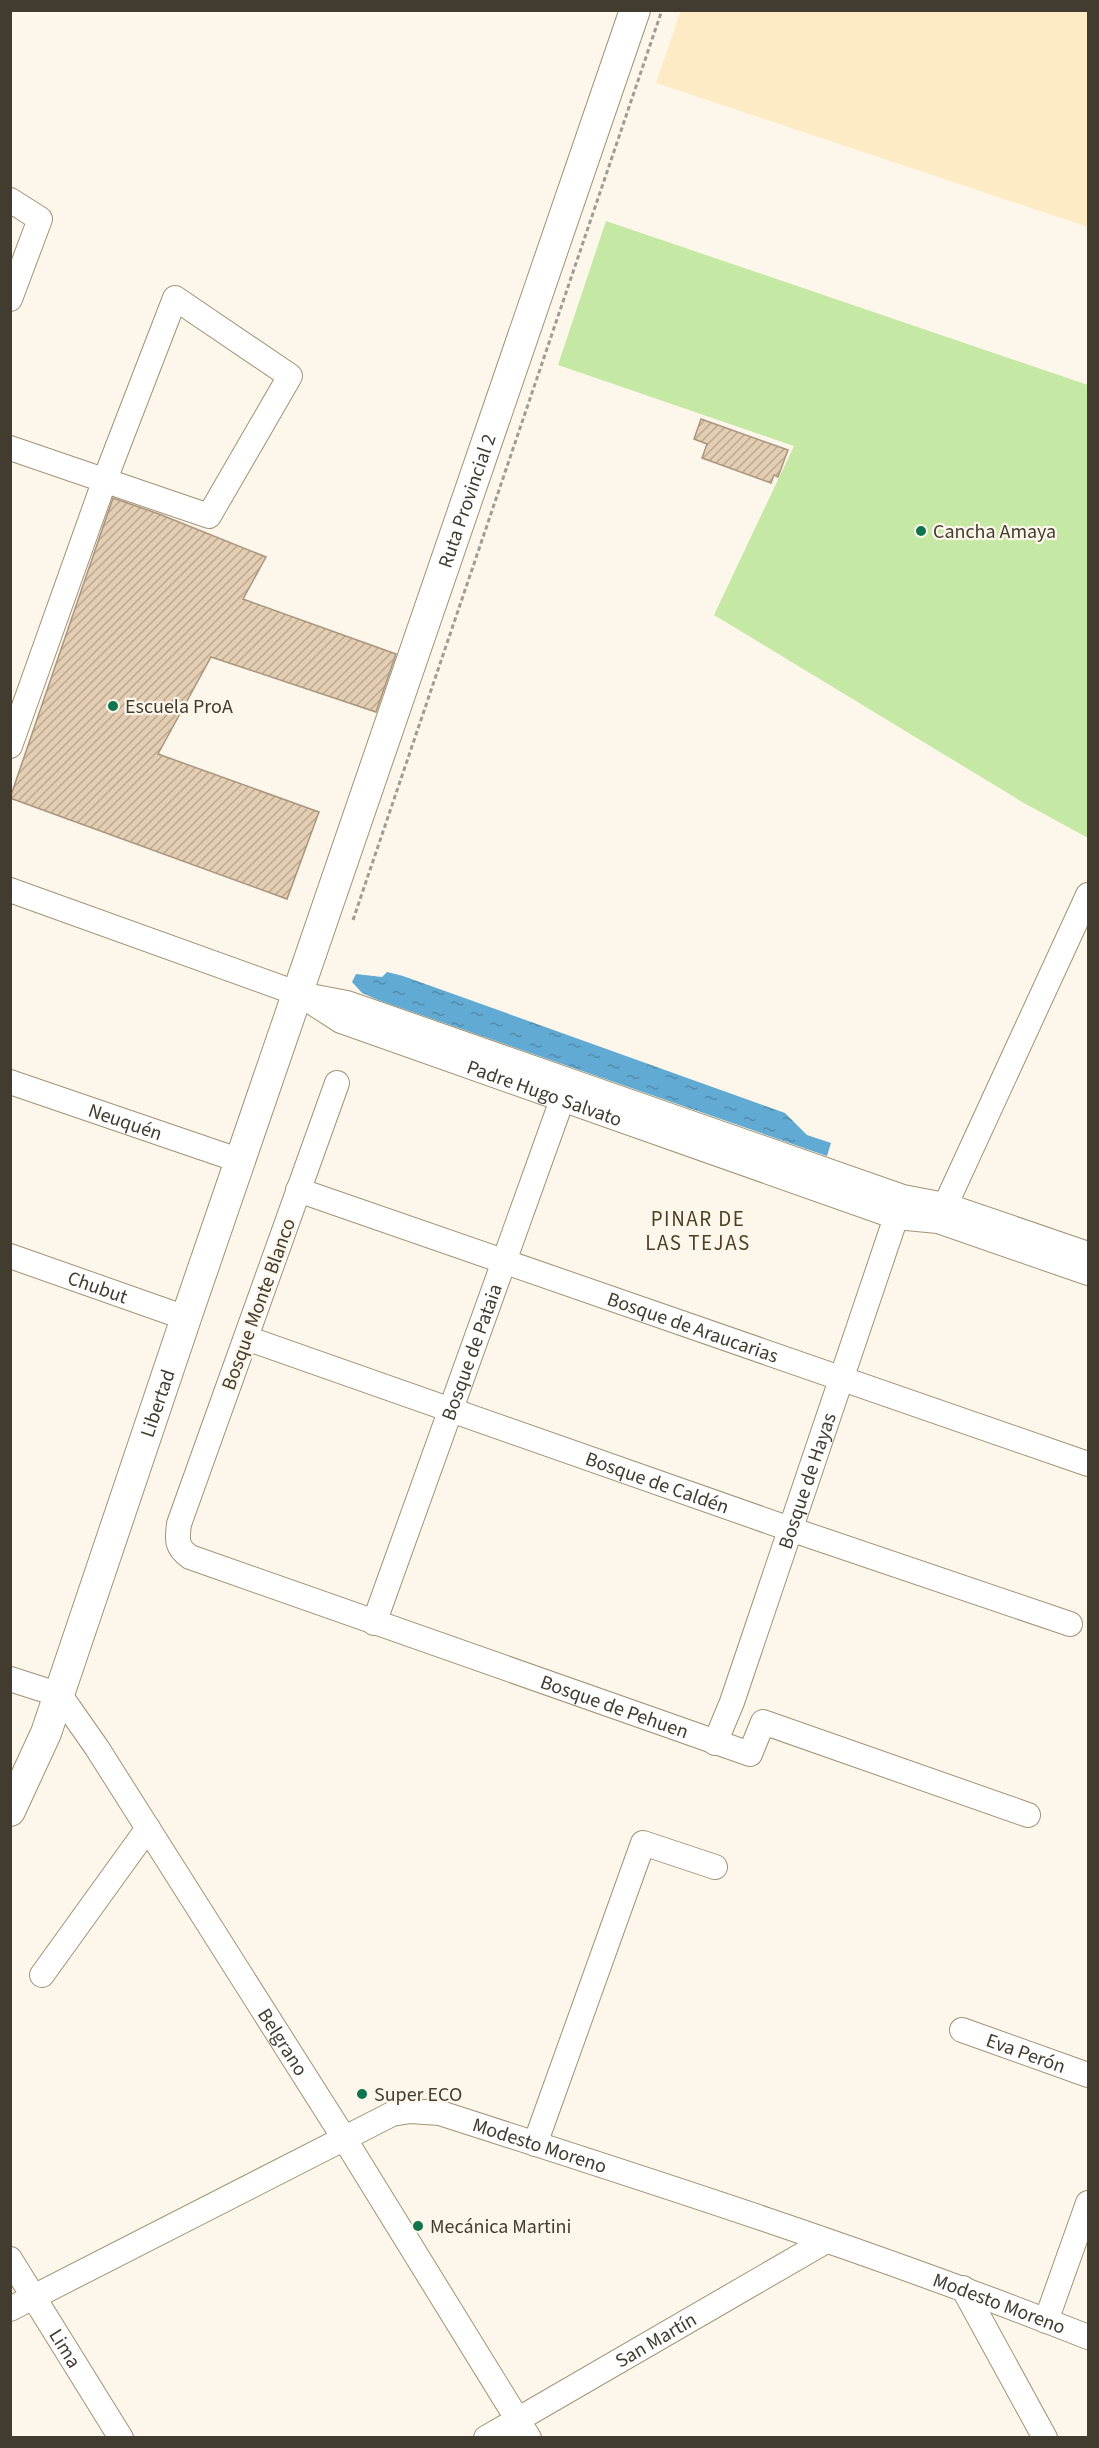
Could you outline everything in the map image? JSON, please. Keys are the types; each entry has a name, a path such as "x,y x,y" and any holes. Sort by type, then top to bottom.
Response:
{"main road":[{"name":"Ruta Provincial 2","path":"299,994 635,10"},
{"name":"Libertad","path":"10,1811 46,1733 60,1695 186,1318 299,994"}],"street":[{"path":"10,200 40,219 10,299"},
{"path":"10,448 104,482 209,516 290,376 174,298 104,482 10,746"},
{"name":"Padre Hugo Salvato","path":"10,890 299,994 347,1003 897,1217 942,1214 1089,1254"},
{"path":"942,1214 1089,895"},
{"name":"Padre Hugo Salvato","path":"299,994 341,1021 903,1197 1089,1273"},
{"name":"Neuquén","path":"10,1082 241,1161"},
{"name":"Bosque Monte Blanco","path":"181,1551 177,1541 179,1524 337,1083"},
{"name":"Bosque de Pataia","path":"374,1623 566,1090"},
{"name":"Bosque de Araucarias","path":"298,1190 1089,1464"},
{"name":"Bosque de Hayas","path":"715,1743 732,1702 897,1217"},
{"name":"Chubut","path":"10,1256 186,1318"},
{"name":"Bosque de Caldén","path":"246,1338 790,1529 1070,1624"},
{"name":"Bosque de Pehuen","path":"181,1551 190,1557 374,1623 750,1754 763,1722"},
{"path":"13,1686 60,1695"},
{"name":"Belgrano","path":"60,1695 97,1748 344,2138 523,2429"},
{"path":"732,1702 763,1722 1028,1815"},
{"path":"42,1975 148,1828"},
{"path":"535,2144 643,1843 715,1867"},
{"name":"Eva Perón","path":"962,2030 1089,2074"},
{"name":"Modesto Moreno","path":"10,2309 392,2114 410,2111 440,2113 535,2144 963,2288 1089,2337"},
{"path":"1046,2320 1089,2203"},
{"name":"San Martín","path":"486,2438 523,2429 826,2241"},
{"name":"Lima","path":"10,2259 121,2438"},
{"path":"963,2288 1045,2438"}],"path":[{"path":"352,920 662,10"}],"shaded area":[{"path":"681,10 1088,11 1088,227 656,83"}],"green space":[{"name":"Cancha Amaya","path":"606,221 1088,385 1088,838 1024,803 714,615 794,446 558,365"}],"water":[{"path":"387,972 785,1113 807,1135 831,1143 827,1156 378,1000 362,993 352,982 356,974 382,977"}],"building":[{"path":"701,419 788,450 778,477 774,475 771,483 702,458 707,444 694,439"},
{"name":"Escuela ProA","path":"113,498 266,557 243,599 396,654 376,712 211,657 158,754 319,812 287,899 10,798"}],"place":[{"name":"Cancha Amaya","path":"921,531"},
{"name":"Escuela ProA","path":"113,706"},
{"name":"Super ECO","path":"362,2094"},
{"name":"Mecánica Martini","path":"418,2226"}],"district":[{"name":"PINAR DE LAS TEJAS","path":"698,1231"}]}
